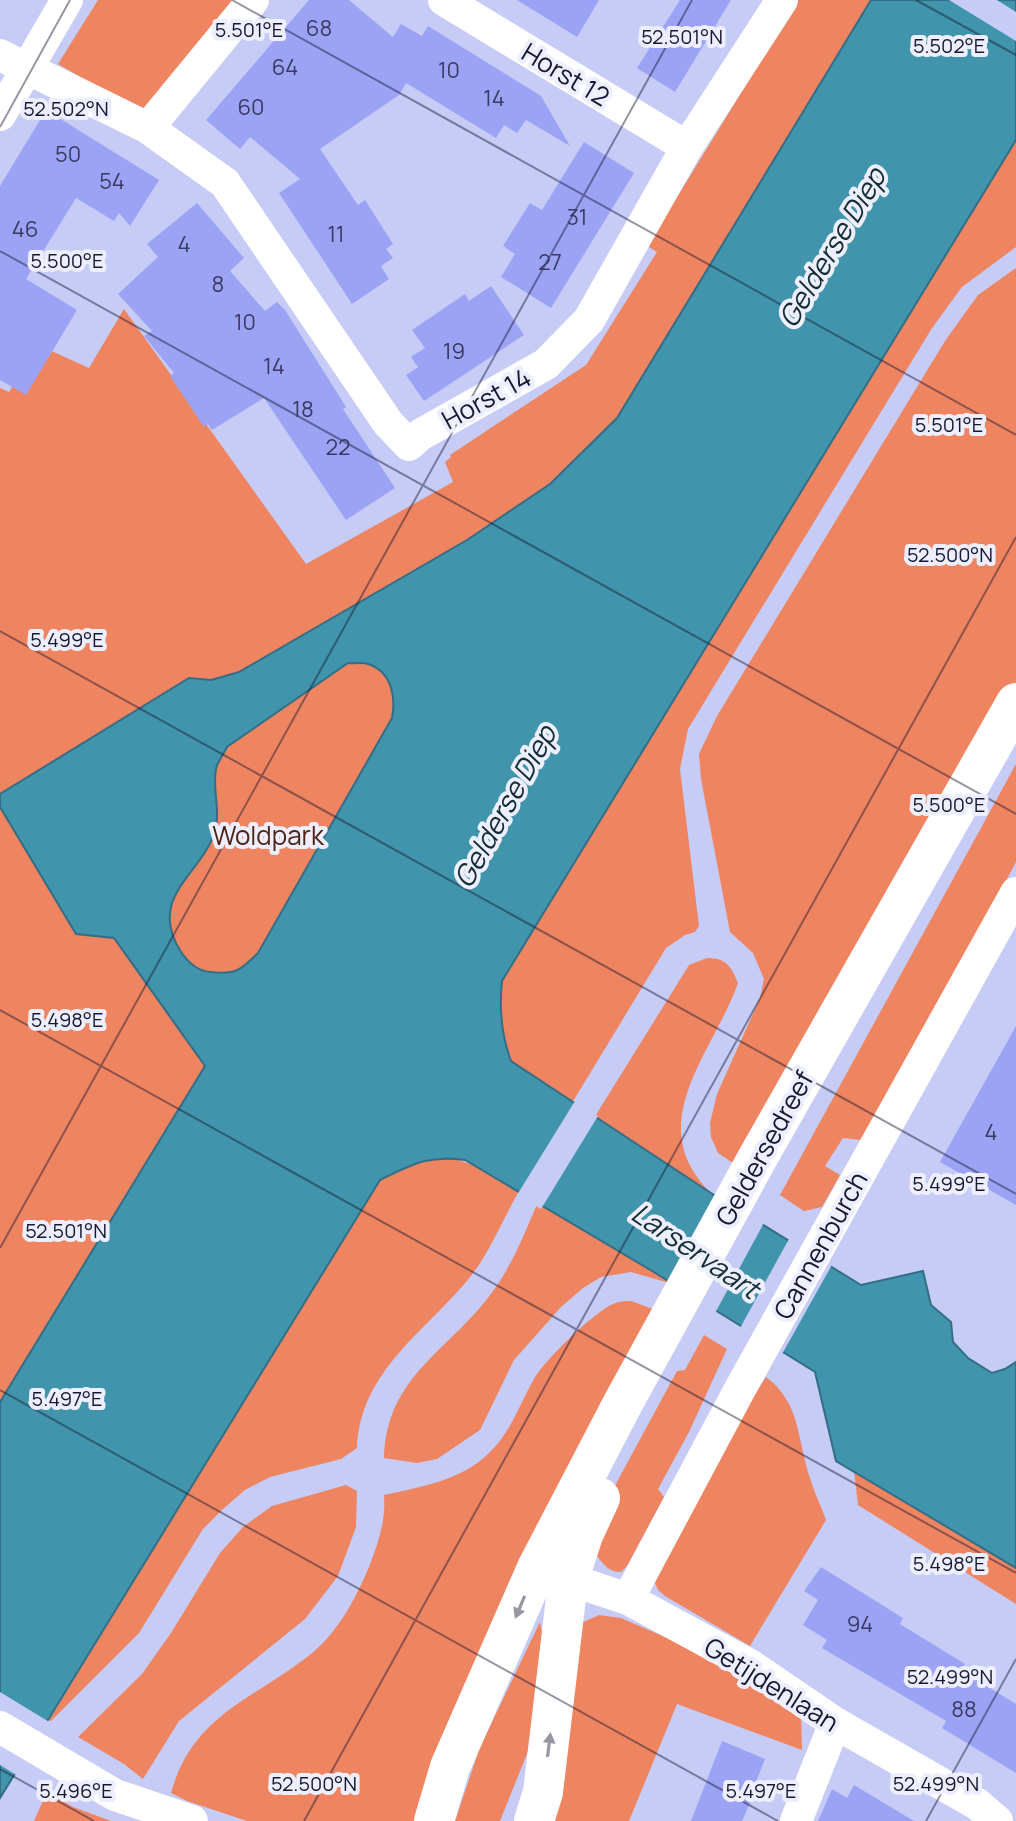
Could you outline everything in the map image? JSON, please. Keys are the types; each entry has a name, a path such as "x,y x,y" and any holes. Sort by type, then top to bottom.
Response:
{"main road":[{"name":"Geldersedreef","path":"434,1821 450,1767 553,1574 668,1345 1016,703"},
{"name":"Geldersedreef","path":"768,1163 1016,748"},
{"name":"Geldersedreef","path":"534,1821 543,1792 553,1574"}],"street":[{"path":"0,115 13,61 67,0"},
{"path":"13,61 148,128 253,0"},
{"name":"Horst 12","path":"444,0 687,147"},
{"name":"Horst 14","path":"148,128 225,183 388,423 409,445 420,435 546,364 589,320 687,147 782,0"},
{"name":"Cannenburch","path":"628,1599 740,1389 1016,893"},
{"name":"Getijdenlaan","path":"553,1574 628,1599 750,1665 835,1723 977,1804 997,1821"},
{"path":"796,1821 835,1723"},
{"path":"0,1727 140,1813 192,1821"}],"green space":[{"path":"98,0 243,0 143,114 58,64"},
{"name":"Woldpark","path":"798,0 1016,0 842,48 829,70 487,990 492,1058 599,1239 673,1284 631,1272 601,1277 561,1307 514,1360 480,1430 437,1459 417,1463 384,1458 388,1429 396,1405 424,1365 477,1311 500,1281 538,1202 469,1153 397,1156 384,1178 424,1161 453,1159 467,1163 519,1191 470,1277 383,1374 361,1420 357,1448 341,1459 270,1477 245,1490 223,1509 203,1529 139,1633 49,1720 311,1291 0,1706 0,388 9,392 35,349 45,348 89,368 124,309 306,564 453,482 445,462 450,455 586,365 657,252 647,246"},
{"path":"1016,140 1016,247 962,287 932,328 688,729 680,769 699,926 695,932 666,948 572,1103 510,1060 501,1033 502,981"},
{"path":"1016,268 1016,689 742,1169 718,1153 711,1137 710,1123 717,1094 760,998 764,979 753,953 730,932 699,754 717,716 945,341 978,295"},
{"path":"1016,764 1016,862 883,1111 861,1140 843,1138 825,1166 840,1175 822,1207 804,1211 780,1195"},
{"path":"707,958 727,964 738,983 700,1062 682,1114 682,1141 691,1167 711,1193 594,1118 689,965"},
{"path":"631,1301 661,1312 417,1821 247,1821 171,1793 181,1766 210,1726 311,1654 338,1625 369,1567 383,1523 384,1495 441,1481 479,1462 504,1436 534,1379 558,1349 605,1309 618,1302"},
{"path":"704,1335 727,1349 689,1432 658,1489 664,1497 627,1566 621,1572 613,1571 597,1556 605,1504 677,1371 685,1370"},
{"path":"766,1377 786,1398 792,1410 806,1464 826,1520 750,1646 665,1596 658,1590 653,1578 733,1428"},
{"path":"854,1470 1016,1568 1016,1604 858,1505"},
{"path":"346,1485 357,1491 356,1527 338,1576 305,1619 179,1721 143,1779 78,1737 142,1674 220,1553 243,1527 272,1506"},
{"path":"599,1615 621,1618 688,1647 801,1712 802,1750 677,1704 629,1821 543,1821 570,1628"},
{"path":"540,1622 544,1643 539,1724 500,1821 455,1821 480,1747"},
{"path":"47,1792 73,1807 111,1821 34,1821"}],"water":[{"name":"Woldpark","path":"871,0 1016,0 1016,140 502,981 501,1002 503,1031 511,1061 711,1193 861,1285 923,1271 931,1305 951,1322 953,1342 968,1358 992,1373 1016,1362 1016,1568 836,1461 815,1372 465,1160 430,1160 411,1165 380,1180 0,1798 0,1402 205,1066 114,938 76,934 0,807 0,794 189,678 211,680 239,672 467,540 550,484 617,418","holes":["348,663 368,664 387,679 392,694 392,718 258,953 232,972 201,970 181,952 172,933 170,916 180,887 208,847 215,831 215,777 218,764 227,747"]}],"pier":[{"path":"949,0 997,0 1016,12 1016,41"},
{"path":"575,1101 598,1116 541,1209 517,1195"},
{"path":"723,1195 765,1221 714,1315 688,1299"},
{"path":"790,1237 833,1263 781,1356 739,1330"},
{"path":"0,1692 51,1723 18,1776 0,1765"}],"building":[{"path":"309,0 349,0 393,37 401,24 422,36 428,26 541,96 570,146 526,120 517,133 504,125 496,138 406,83 399,95 320,149 358,205 365,200 393,244 386,249 393,258 381,266 389,279 352,304 279,193 300,179 250,137 240,149 206,120"},
{"path":"517,0 599,0 577,37"},
{"path":"680,0 731,0 675,92 637,68"},
{"path":"46,110 159,180 130,226 119,213 114,221 76,198 26,279 77,310 26,395 0,380 0,186"},
{"path":"584,142 634,173 551,308 501,277 515,254 503,246 530,203 542,210"},
{"path":"197,203 244,258 230,271 265,311 277,302 285,310 346,407 343,409 395,488 346,520 264,398 212,430 208,424 204,427 170,376 174,373 144,336 152,331 118,294 158,257 147,244"},
{"path":"491,286 524,335 424,401 406,375 418,367 411,357 425,348 412,330 465,294 469,301"},
{"path":"1016,1026 1016,1205 940,1162"},
{"path":"821,1567 903,1618 900,1624 965,1664 961,1670 1016,1704 1016,1773 942,1728 946,1721 822,1648 827,1640 803,1625 818,1600 804,1591"},
{"path":"722,1741 765,1759 754,1787 757,1788 742,1821 691,1821"},
{"path":"854,1785 914,1821 818,1821 832,1789 847,1798"}],"water label":[{"name":"Gelderse Diep","path":"831,247"},
{"name":"Gelderse Diep","path":"504,806"},
{"name":"Larservaart","path":"696,1250"}]}
